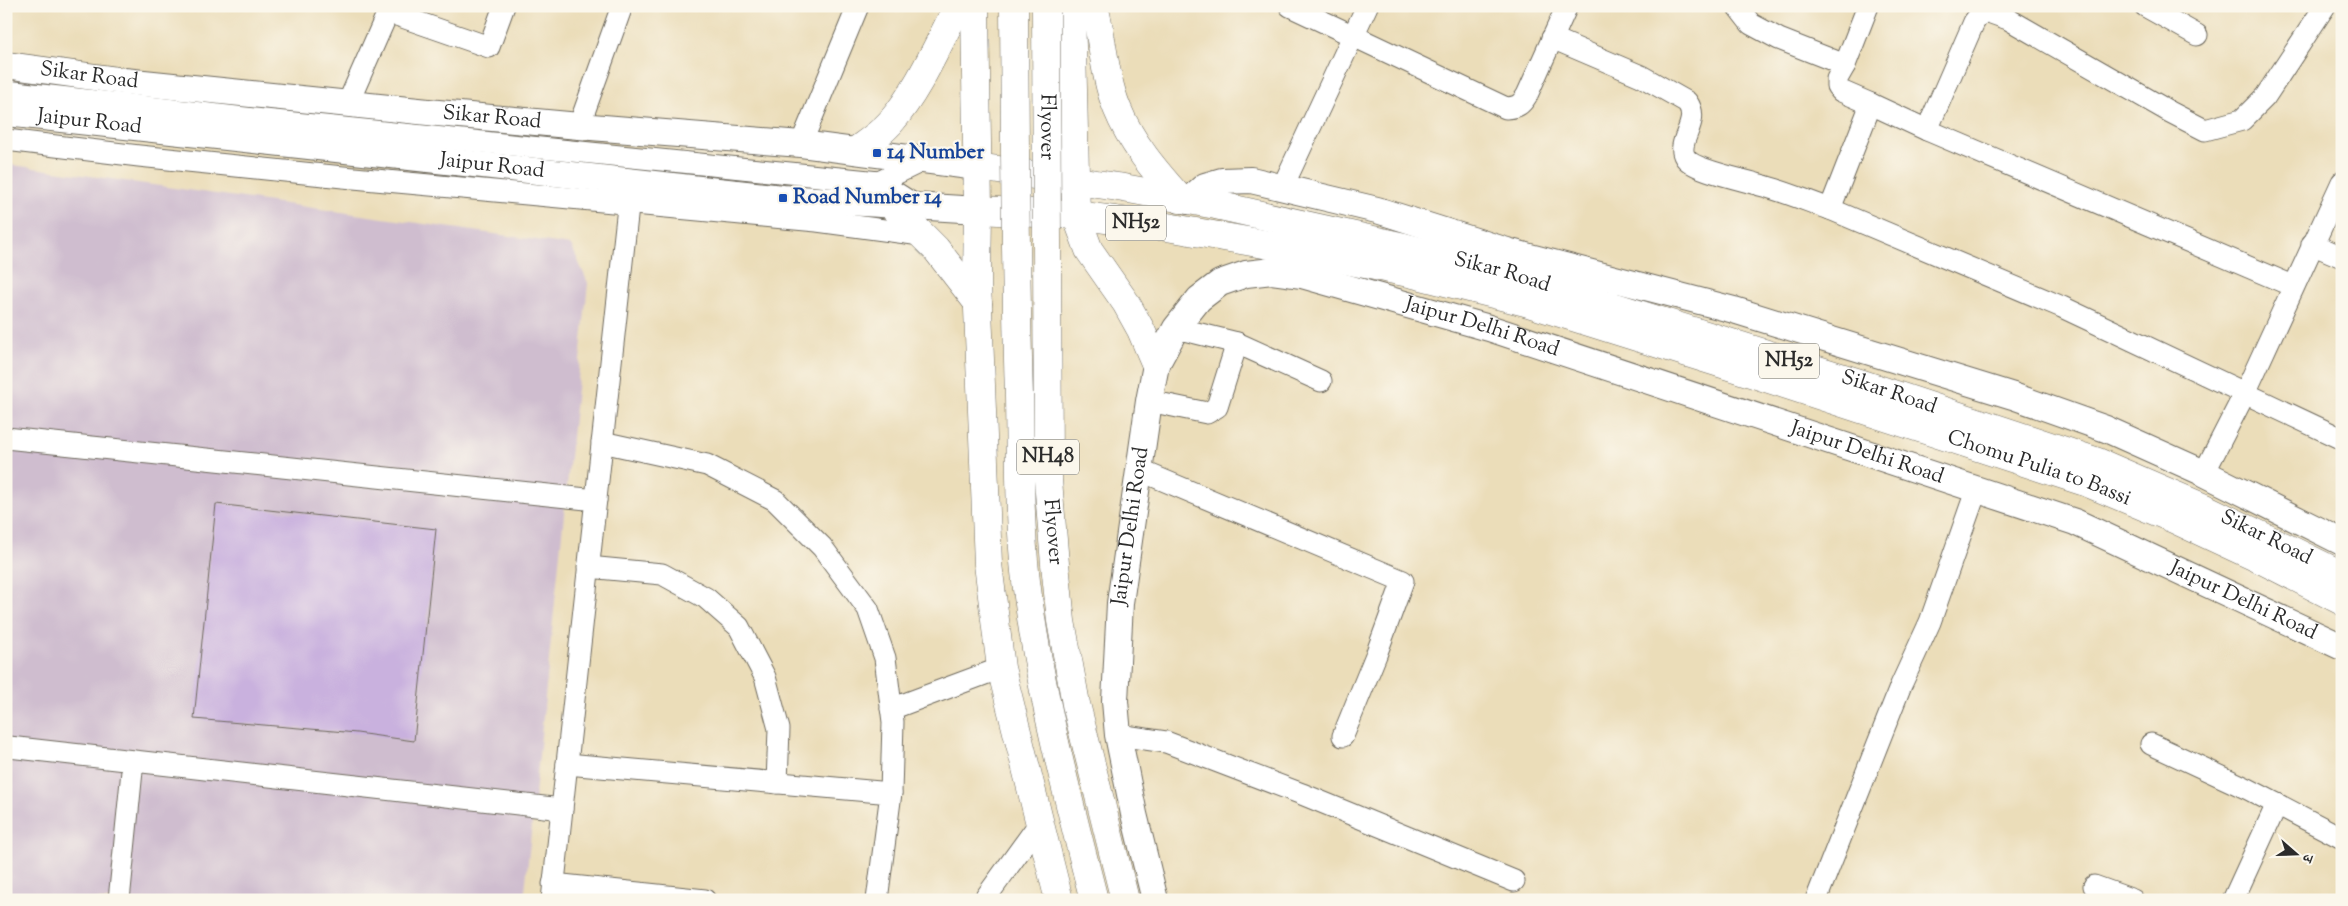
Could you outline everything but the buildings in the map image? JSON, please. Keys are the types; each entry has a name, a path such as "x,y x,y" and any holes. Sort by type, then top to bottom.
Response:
{"highway":[{"path":"856,150 883,130 905,103 958,6"},
{"path":"975,6 978,304 988,564 1001,668 1059,900"},
{"name":"Flyover","path":"1014,6 1017,352 1021,507 1026,579 1037,662 1066,793 1094,900"},
{"name":"Flyover","path":"1046,6 1048,480 1055,564 1062,621 1076,704 1125,900"},
{"name":"NH52","path":"978,210 1076,216 1071,6"},
{"path":"1094,6 1117,107 1129,133 1145,158 1184,200"},
{"name":"NH52","path":"977,167 1075,181 1184,200"},
{"name":"Sikar Road","path":"1184,200 1216,205 1404,247 1500,271 1860,383 2098,462 2207,509 2342,575"},
{"path":"906,207 922,235 936,249 978,304"},
{"path":"1076,216 1089,250 1126,303 1141,330 1156,365"},
{"name":"Chomu Pulia to Bassi","path":"1076,216 1167,227 1292,249 1409,273 1524,302 1732,366 2088,483 2264,560 2342,600"}],"main road":[{"name":"Sikar Road","path":"6,65 124,81 579,126 802,144 977,167"},
{"name":"Jaipur Road","path":"6,112 415,156 630,193 783,198 978,210"},
{"path":"1184,200 1205,186 1222,181 1251,180 1283,186 1377,210 1507,251 1734,310 2013,396 2106,429 2204,473 2342,542"},
{"name":"Jaipur Delhi Road","path":"1155,900 1134,814 1118,735 1115,701 1119,613 1149,401 1156,365 1176,328 1199,299 1220,283 1246,274 1272,271 1302,275 1488,328 1976,491 2075,522 2342,647"}],"street":[{"path":"348,103 389,9 489,47 504,6"},
{"path":"579,126 622,6"},
{"path":"802,144 858,6"},
{"path":"1290,6 1506,108 1522,104 1567,6"},
{"path":"1283,186 1367,6"},
{"path":"1737,6 1751,24 1780,39 1845,65"},
{"path":"1868,6 1845,65 1837,79 1836,86 1841,91 1927,130 2293,286"},
{"path":"2145,6 2197,35"},
{"path":"1927,130 1981,8 2008,19 2205,130 2242,120 2265,97 2324,6"},
{"path":"1552,38 1641,76 1687,102 1691,108 1693,118 1682,149 1684,157 1689,162 1713,172 1761,185 1830,209 2062,307 2342,438"},
{"path":"6,91 245,118 879,182 924,160"},
{"path":"1830,209 1871,104"},
{"path":"6,140 168,159 630,193 817,222 922,235"},
{"path":"879,182 906,207"},
{"path":"2204,473 2245,393 2342,182"},
{"path":"630,193 553,892 705,900"},
{"path":"2312,244 2342,257"},
{"path":"1176,328 1237,344 1321,381"},
{"path":"1149,401 1208,413 1217,407 1237,344"},
{"path":"6,438 596,500"},
{"path":"602,442 707,465 775,500 822,547 868,609 885,658 891,709 890,793 877,900"},
{"path":"1139,470 1403,581 1376,656 1343,736"},
{"path":"1816,900 1901,685 1930,622 1976,491"},
{"path":"588,567 662,574 706,598 739,627 765,677 779,729 777,783"},
{"path":"891,709 1001,668"},
{"path":"1118,735 1166,742 1302,794 1514,881"},
{"path":"2151,744 2277,804 2342,838"},
{"path":"10,747 562,809"},
{"path":"119,900 132,761"},
{"path":"567,764 890,793"},
{"path":"2233,900 2277,804"},
{"path":"984,900 1039,824"},
{"path":"2094,886 2133,900"}],"shaded area":[{"path":"6,164 571,245 588,283 524,900 6,900"}],"place":[{"name":"14 Number","path":"877,153"},
{"name":"Road Number 14","path":"783,198"}]}
